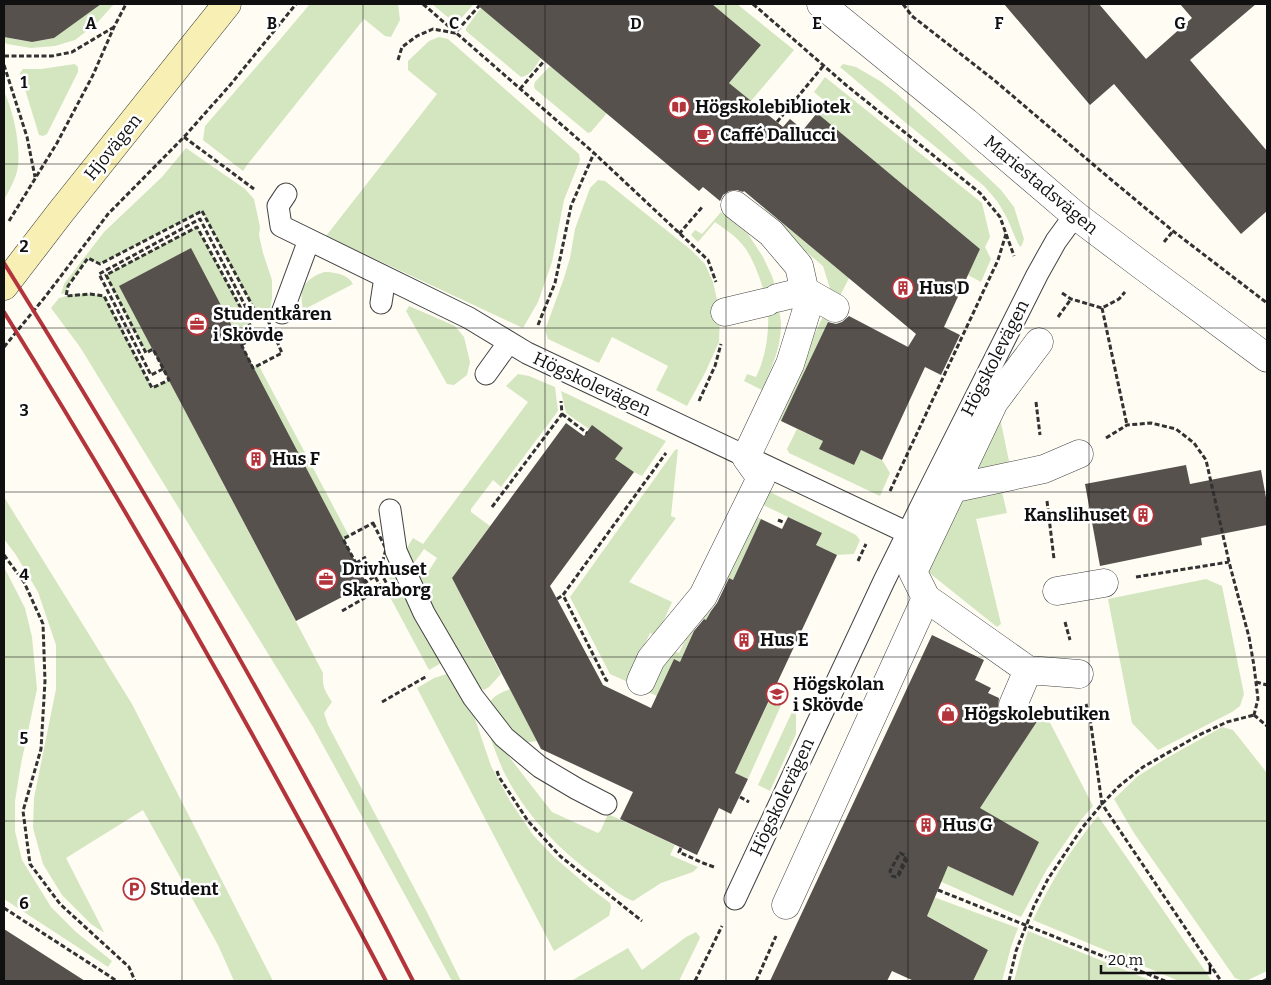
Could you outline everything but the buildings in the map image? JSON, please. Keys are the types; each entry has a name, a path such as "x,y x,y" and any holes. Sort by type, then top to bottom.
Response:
{"main road":[{"name":"Hjovägen","path":"4,286 224,6"}],"street":[{"name":"Mariestadsvägen","path":"821,4 966,122 1075,215 1267,358"},
{"path":"641,681 651,660 703,596 761,478 746,457 790,364 808,306 799,266 771,234 735,205"},
{"path":"725,312 805,292 835,308"},
{"path":"1039,342 994,402 949,489 913,572 926,598 1028,670 1079,674"},
{"path":"949,489 1044,470 1079,454"},
{"path":"1057,591 1104,583"},
{"path":"786,905 926,598"},
{"path":"1013,705 1028,670"}],"lane":[{"name":"Högskolevägen","path":"282,209 309,240 470,318 527,353 908,533"},
{"name":"Högskolevägen","path":"735,899 926,494 1037,275 1056,241 1075,215"},
{"path":"282,313 309,240"},
{"path":"381,303 384,277"},
{"path":"486,374 509,342"},
{"path":"390,510 396,551 424,613 473,697 504,736 540,767 576,789 606,804"}],"path":[{"path":"8,222 57,143 93,75 114,26 126,4"},
{"path":"4,347 108,214 184,137 270,38 296,4"},
{"path":"423,4 594,153 708,260 725,312 724,334 715,366 700,399 672,445 563,595 557,599"},
{"path":"753,4 846,85 980,193 1000,218 1015,259"},
{"path":"903,4 912,16 994,80 1173,231 1267,303"},
{"path":"455,33 478,6"},
{"path":"4,56 52,56 72,52 114,26"},
{"path":"398,60 402,47 418,36 433,29 455,33"},
{"path":"520,89 544,61"},
{"path":"4,65 27,137 36,178"},
{"path":"777,122 824,66"},
{"path":"184,137 282,209"},
{"path":"527,353 554,283 571,206 594,153"},
{"path":"680,234 704,204"},
{"path":"202,211 260,320 266,316 282,353 253,368 236,334 250,326 197,227 106,275 146,353 153,349 164,370 169,380 152,388 104,296 90,294 66,296 68,286 88,258 100,264 202,211"},
{"path":"164,370 152,375 99,274 200,220 260,336"},
{"path":"1039,342 1071,299 1102,308 1119,298"},
{"path":"1102,308 1127,425"},
{"path":"492,507 562,414 558,368"},
{"path":"1036,397 1057,591 1090,718 1102,804 1222,981"},
{"path":"562,414 587,433"},
{"path":"1079,454 1127,425 1151,423 1176,429 1194,443 1206,460 1229,562 1249,637 1258,699 1254,716"},
{"path":"4,554 24,582 43,624 45,681 41,749 23,811 30,864 60,904 129,967 135,981"},
{"path":"356,563 368,556"},
{"path":"1104,583 1229,562"},
{"path":"342,611 384,587 376,572"},
{"path":"563,595 606,680 613,683"},
{"path":"382,702 432,673 456,667"},
{"path":"1256,682 1267,685"},
{"path":"1009,981 1025,926 1048,879 1082,828 1124,782 1159,758 1226,722 1254,716 1267,726"},
{"path":"496,768 499,777 528,821 560,856 642,921"},
{"path":"681,848 679,852 703,864 714,867"},
{"path":"894,873 902,857 900,875 896,878 890,872 900,853 906,856 894,873"},
{"path":"938,890 1165,981"},
{"path":"695,981 735,899"},
{"path":"756,981 775,938 786,905"},
{"path":"4,908 117,981"},
{"path":"1263,981 1267,979"}],"green space":[{"path":"84,4 114,4 96,24 75,40 55,46 31,48 4,42 4,35 9,38 32,42 54,38"},
{"path":"310,4 398,4 400,20 391,37 385,36 364,19 243,171 203,140 205,126"},
{"path":"432,4 474,4 456,24"},
{"path":"712,4 737,4 794,50 751,101 729,83 761,45"},
{"path":"481,8 541,58 528,75 521,77 466,31 466,28"},
{"path":"439,37 448,39 579,154 580,160 564,200 552,262 538,302 523,328 326,236 437,94 408,70 408,61 429,41"},
{"path":"75,64 78,67 78,72 47,134 39,135 20,73 23,69 41,69"},
{"path":"843,64 856,67 896,93 1001,190 1014,207 1024,239 1020,247 1001,207 984,186 840,67"},
{"path":"550,66 607,113 591,132 588,133 535,89 535,82"},
{"path":"825,77 982,203 990,237 985,247 991,259 981,282 968,275 980,249 817,113 826,102 814,92"},
{"path":"4,92 14,121 18,145 18,166 12,185 4,200"},
{"path":"186,148 245,189 254,199 263,253 272,280 270,310 266,316 260,320 202,211 100,264 88,258 68,285 66,293 61,294 64,284 104,232 162,177"},
{"path":"598,180 605,181 691,250 705,264 713,282 720,313 719,342 687,406 656,390 668,366 612,337 599,363 548,339 545,330 570,258 575,229 590,188"},
{"path":"764,208 849,278 839,298 832,295 823,266 760,213"},
{"path":"721,212 748,234 763,257 772,276 777,293 765,295 755,267 744,247 734,236 715,222 698,242 691,235 695,230 702,234"},
{"path":"197,227 250,325 236,334 153,349 146,353 106,275"},
{"path":"324,272 344,276 353,284 303,310 302,291 304,286 311,278"},
{"path":"74,294 104,296 152,388 169,380 323,673 324,689 332,702 324,713 328,725 428,914 461,981 452,981 313,727 80,347 51,308 59,298"},
{"path":"409,306 455,326 464,337 470,362 467,375 454,385 447,384 406,311"},
{"path":"768,306 779,306 781,334 775,358 762,390 744,381 747,374 756,377 763,360 768,334"},
{"path":"825,312 831,315 782,421 775,418"},
{"path":"258,364 349,536 343,539 253,368"},
{"path":"518,374 529,376 555,387 558,411 501,487 493,480 471,509 471,512 490,526 452,578 501,674 484,690 479,687 416,577 415,574 419,568 428,572 437,558 424,549 414,563 412,563 405,551 413,538 423,544 528,402 506,386"},
{"path":"561,391 666,441 642,476 615,459 623,448 593,426 589,429 566,413"},
{"path":"1000,418 1010,466 965,476"},
{"path":"797,429 823,441 820,449 854,465 861,450 882,460 890,473 880,496 789,453 787,449"},
{"path":"678,449 671,516 676,518 629,582 672,602 657,636 650,633 628,682 610,674 570,597 675,450"},
{"path":"1001,488 1007,513 976,519 1001,624 997,627 922,567 955,497"},
{"path":"766,490 856,535 860,540 854,554 837,555 816,545 822,533 759,503"},
{"path":"4,497 132,704 273,981 234,981 218,945 143,810 66,858 104,932 91,924 62,895 43,864 33,828 34,798 56,689 56,645 38,592 4,539"},
{"path":"757,517 761,519 733,580 727,577 706,620 700,618 680,662 674,659 657,696 650,693 670,649 679,653 700,610 726,570 731,572"},
{"path":"4,567 25,608 32,637 37,689 15,801 15,831 22,860 51,907 76,932 112,961 108,967 4,899"},
{"path":"391,568 443,662 429,670 390,597 392,586 385,569"},
{"path":"1206,579 1222,586 1244,694 1240,706 1232,712 1158,750 1132,723 1108,599"},
{"path":"450,673 474,716 491,766 510,801 533,835 554,857 610,903 609,916 554,951 417,688 434,678"},
{"path":"510,689 537,741 522,743 490,703 496,696"},
{"path":"770,699 783,701 748,779 735,773"},
{"path":"1044,711 1093,806 1080,821 1047,869 1021,917 935,879 941,862 1013,896 1039,842 978,808 984,802"},
{"path":"792,712 796,715 796,734 770,791 758,785"},
{"path":"1222,727 1233,730 1267,773 1267,971 1246,981 1235,978 1134,833 1114,799 1138,776"},
{"path":"492,735 552,812 598,833 608,814 675,845 670,855 698,867 693,872 661,883 633,901 620,894 573,858 535,820 504,772 491,740"},
{"path":"1098,816 1212,981 1179,981 1033,920 1062,866"},
{"path":"928,895 1018,928 1002,981 973,981 988,950 919,911"},
{"path":"1028,931 1152,981 1014,981"},
{"path":"696,932 700,937 699,940 679,981 571,981 628,948 642,970 686,937"}],"railway":[{"path":"4,263 165,528 317,798 413,981"},
{"path":"4,312 75,428 213,664 386,981"}],"place":[{"name":"Högskolebibliotek","path":"679,107"},
{"name":"Caffé Dallucci","path":"704,135"},
{"name":"Hus D","path":"903,288"},
{"name":"Studentkåren i Skövde","path":"197,324"},
{"name":"Hus F","path":"256,459"},
{"name":"Kanslihuset","path":"1143,515"},
{"name":"Drivhuset Skaraborg","path":"326,579"},
{"name":"Hus E","path":"744,640"},
{"name":"Högskolan i Skövde","path":"777,694"},
{"name":"Högskolebutiken","path":"948,714"},
{"name":"Hus G","path":"926,825"},
{"name":"Student","path":"134,889"}]}
